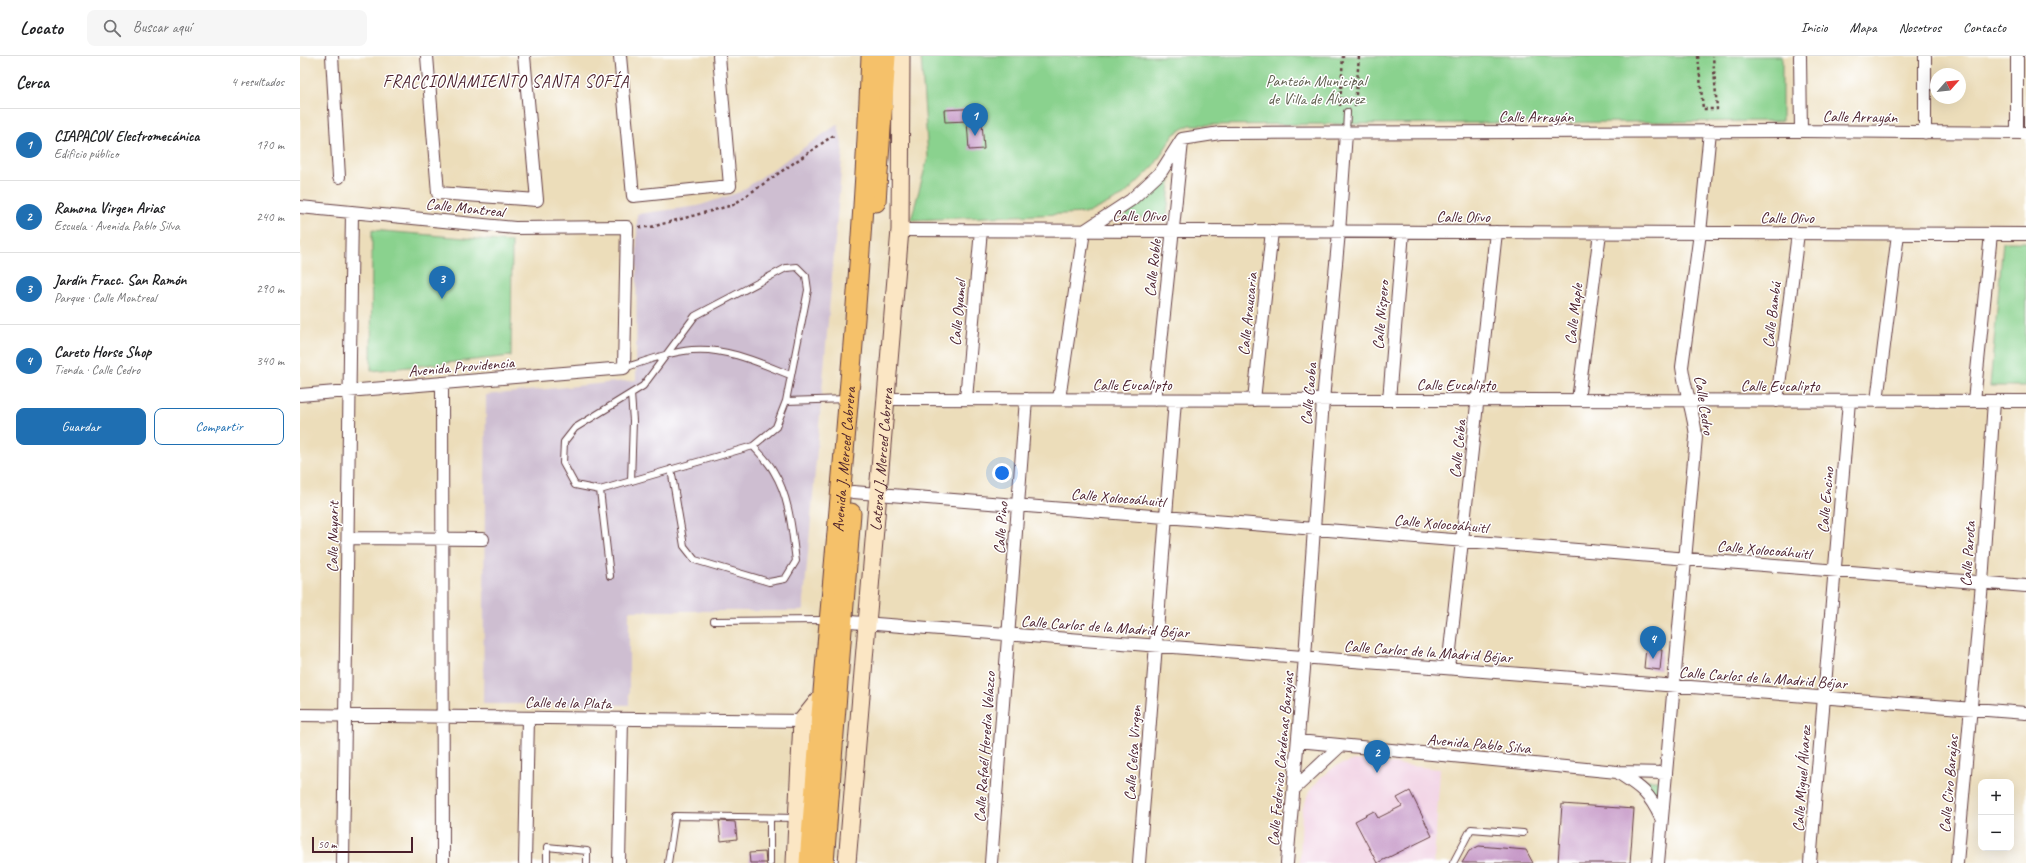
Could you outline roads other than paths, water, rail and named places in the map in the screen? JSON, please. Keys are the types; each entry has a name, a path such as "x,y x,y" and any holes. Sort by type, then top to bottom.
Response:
{"main road":[{"name":"Avenida J. Merced Cabrera","path":"809,863 819,721 822,696 836,621 871,56"},
{"name":"Avenida J. Merced Cabrera","path":"824,863 819,721 836,621 853,492 886,56"}],"street":[{"path":"332,56 339,177"},
{"path":"427,56 438,193 537,200 524,56"},
{"path":"620,56 633,196 730,186 719,56"},
{"name":"Lateral J. Merced Cabrera","path":"847,863 900,230 901,56"},
{"path":"1800,56 1801,131"},
{"path":"1925,56 1925,133"},
{"path":"2017,56 2022,133"},
{"name":"Calle Cedro","path":"1658,863 1696,437 1694,420 1688,401 1682,367 1700,233 1710,131"},
{"name":"Calle Arrayán","path":"1182,139 1220,133 1801,131 2022,133"},
{"name":"Calle Caoba","path":"1305,657 1323,400 1339,232 1346,133"},
{"path":"1059,399 1084,231 1131,200 1161,172 1182,139"},
{"name":"Calle Roble","path":"1155,400 1182,139"},
{"name":"Calle Montreal","path":"300,207 516,228 627,227 624,368"},
{"name":"Calle Nayarit","path":"343,863 352,212"},
{"name":"Calle Olivo","path":"900,230 2026,234"},
{"name":"Calle Oyamel","path":"966,399 981,230"},
{"name":"Calle Araucaria","path":"1254,400 1272,231"},
{"name":"Calle Níspero","path":"1389,400 1403,232"},
{"name":"Calle Ceiba","path":"1448,668 1496,232"},
{"name":"Calle Maple","path":"1578,400 1600,233"},
{"name":"Calle Bambú","path":"1777,401 1798,234"},
{"path":"1877,401 1898,234"},
{"path":"1974,401 1991,234"},
{"name":"Avenida Providencia","path":"300,395 624,368"},
{"path":"442,383 443,863"},
{"name":"Calle Eucalipto","path":"885,399 2026,401"},
{"name":"Calle Pino","path":"1008,634 1026,399"},
{"path":"1156,646 1176,400"},
{"name":"Calle Encino","path":"1823,697 1849,401"},
{"name":"Calle Parota","path":"1971,709 1982,583 1994,401"},
{"name":"Calle Xolocoáhuitl","path":"853,492 2026,586"},
{"path":"348,538 483,539"},
{"name":"Calle Carlos de la Madrid Béjar","path":"836,621 2026,713"},
{"name":"Calle Rafaél Heredia Velazco","path":"991,863 1008,634"},
{"name":"Calle Celsa Virgen","path":"1139,863 1156,646"},
{"name":"Calle Federico Cárdenas Barajas","path":"1287,863 1305,657"},
{"name":"Calle Miguel Álvarez","path":"1810,863 1823,697"},
{"name":"Calle Ciro Barajas","path":"1957,863 1971,709"},
{"name":"Calle de la Plata","path":"300,715 819,721"},
{"path":"525,863 528,718"},
{"path":"619,863 622,719"},
{"path":"795,863 798,818 819,721"},
{"name":"Avenida Pablo Silva","path":"1298,741 1339,747 1617,772 1666,773"},
{"path":"1294,789 1339,747"},
{"name":"Avenida Pablo Silva","path":"1617,772 1639,786 1653,800 1662,820"}],"lane":[{"path":"1346,133 1347,112"},
{"path":"797,267 806,276 808,290 790,375 786,401 776,427 753,446 600,490 575,484 563,463 564,442 575,428 642,386 695,316 786,268 797,267"},
{"path":"624,368 665,355 692,350 713,350 763,364 790,375"},
{"path":"631,394 633,421 631,480"},
{"path":"786,401 849,399"},
{"path":"671,469 684,546 695,560 769,582 785,578 796,561 791,520 783,492 774,471 753,446"},
{"path":"600,490 610,576"},
{"path":"714,621 836,621"},
{"path":"668,863 675,816 798,818"},
{"path":"770,818 770,863"},
{"path":"1453,863 1471,829 1523,833"},
{"path":"547,863 547,847 587,851 588,863"}],"place":[{"name":"CIAPACOV Electromecánica","path":"975,136"},
{"name":"Jardín Fracc. San Ramón","path":"442,299"},
{"name":"Careto Horse Shop","path":"1653,659"},
{"name":"Ramona Virgen Arias","path":"1377,773"}],"district":[{"name":"FRACCIONAMIENTO SANTA SOFÍA","path":"506,81"}],"park label":[{"name":"Panteón Municipal de Villa de Álvarez","path":"1316,89"}]}
